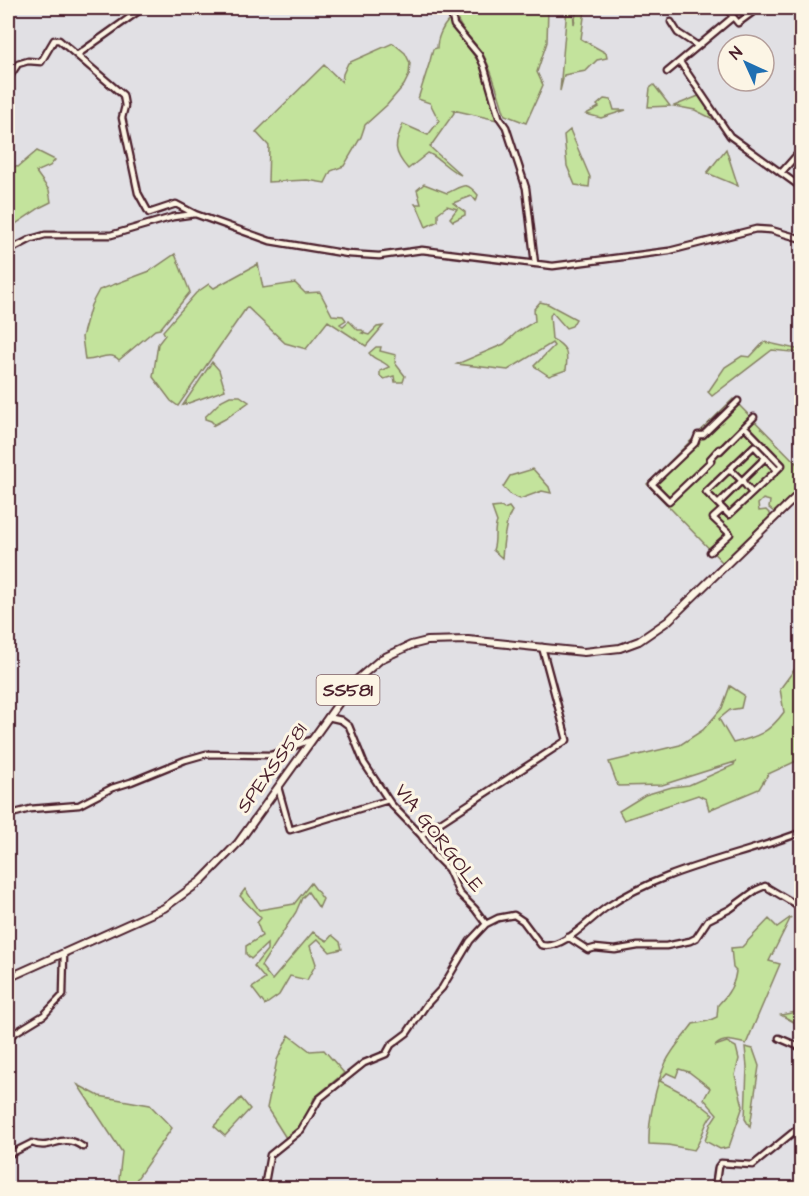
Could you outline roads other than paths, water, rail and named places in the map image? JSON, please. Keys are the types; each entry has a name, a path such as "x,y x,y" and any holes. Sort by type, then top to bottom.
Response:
{"main road":[{"name":"SPEXSS581","path":"8,978 164,908 188,892 210,873 238,843 353,683 367,669 394,652 427,641 468,640 600,651 620,648 639,641 668,621 801,491"}],"street":[{"path":"77,55 142,8"},
{"path":"450,8 454,25 479,55 484,66 523,178 535,264"},
{"path":"726,8 738,23 753,12"},
{"path":"667,72 733,17"},
{"path":"671,22 678,33 698,46"},
{"path":"8,79 18,64 28,61 41,62 54,40 59,40 123,95 125,106 122,118 138,193 149,213 146,226"},
{"path":"680,62 730,136 801,188"},
{"path":"781,173 801,149"},
{"path":"149,213 176,204 195,214 270,241 326,250 379,256 422,250 553,266 669,251 756,229 771,230 801,238"},
{"path":"8,251 45,235 111,235 173,217 195,214"},
{"path":"738,401 703,435 697,435 695,443 652,484 669,501 754,417"},
{"path":"745,426 782,465 777,470 752,493 729,515 706,492 754,446 777,470"},
{"path":"718,504 765,458"},
{"path":"730,469 752,493"},
{"path":"711,552 730,534 713,518 723,509"},
{"path":"421,835 567,740 542,647"},
{"name":"VIA GORGOLE","path":"328,717 341,720 349,726 364,763 388,800 421,835 435,856 448,869 459,893 486,924"},
{"path":"8,815 30,809 79,805 112,788 206,754 271,755 313,739"},
{"path":"278,787 290,830 388,800"},
{"path":"264,1188 270,1155 301,1130 319,1099 364,1063 386,1054 391,1045 407,1033 426,1005 442,988 470,941 486,924 498,918 514,915 523,921 544,946 555,944 568,937 608,906 648,884 801,832"},
{"path":"568,937 588,950 666,946 690,941 696,938 708,920 730,909 765,886 801,908"},
{"path":"8,1037 44,1015 63,994 64,953"},
{"path":"779,1038 801,1048"},
{"path":"715,1188 718,1167 721,1163 753,1165 801,1125"},
{"path":"8,1155 32,1143 44,1146 69,1140 84,1147"}]}
